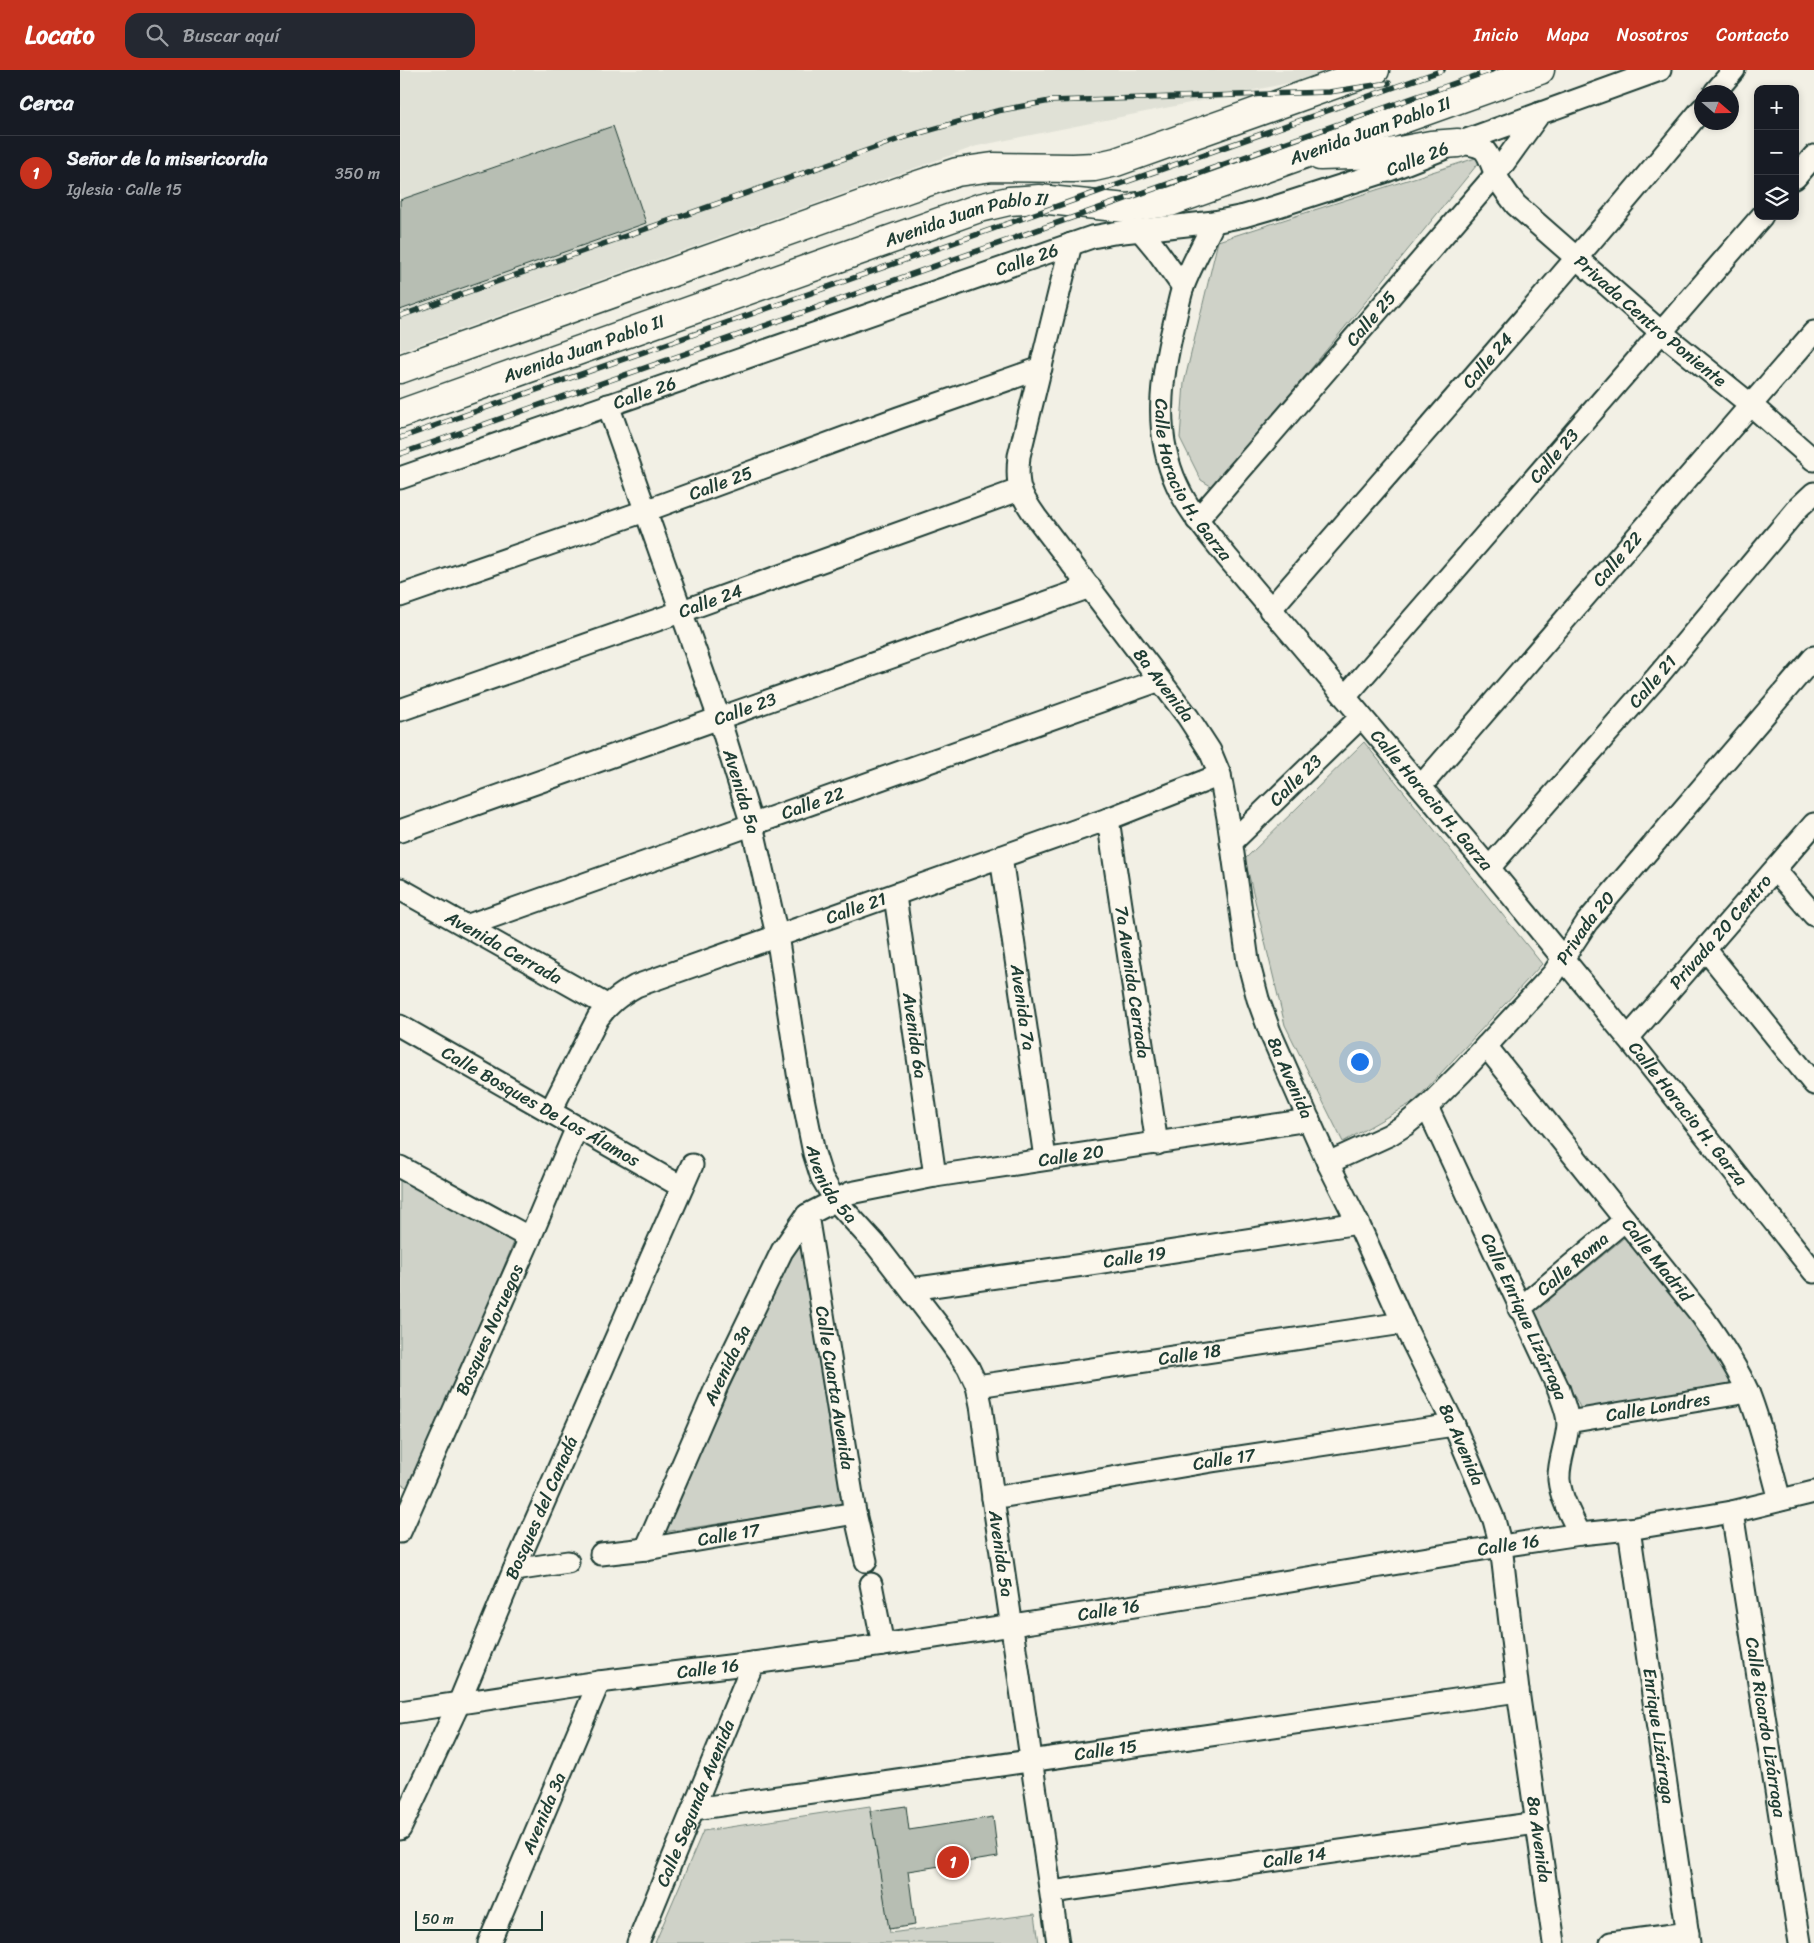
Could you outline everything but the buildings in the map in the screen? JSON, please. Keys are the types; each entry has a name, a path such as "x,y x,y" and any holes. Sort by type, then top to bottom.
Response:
{"main road":[{"name":"Avenida Juan Pablo II","path":"400,369 957,172 993,167 1087,167 1116,162 1375,70"},
{"name":"Avenida Juan Pablo II","path":"400,414 980,208 1009,201 1039,200 1126,208 1170,202 1540,70"},
{"path":"1301,156 1354,157 1458,142"}],"street":[{"name":"Calle 26","path":"400,478 1070,244 1092,237 1214,222 1259,212 1384,172 1458,142 1660,70"},
{"name":"Calle 25","path":"1197,520 1496,174 1540,113"},
{"name":"Calle 24","path":"1270,610 1577,259 1694,119"},
{"name":"Privada Centro Poniente","path":"1458,142 1475,144 1484,149 1489,155 1504,190 1516,206 1662,333 1751,405 1814,460"},
{"path":"1798,175 1814,156"},
{"name":"Calle 23","path":"1345,696 1759,220"},
{"name":"Calle Horacio H. Garza","path":"1214,222 1183,287 1169,345 1162,385 1161,422 1165,453 1174,478 1197,520 1270,610 1345,696 1489,868 1628,1038 1814,1272"},
{"path":"1140,230 1183,287"},
{"name":"8a Avenida","path":"1070,244 1019,456 1017,474 1019,490 1036,517 1160,680 1210,751 1220,775 1248,961 1258,999 1328,1163 1358,1223 1403,1323 1454,1425 1487,1499 1501,1546 1518,1691 1554,1943"},
{"name":"Calle 22","path":"1421,786 1814,332"},
{"name":"Calle 25","path":"400,596 1041,368"},
{"name":"Avenida 5a","path":"608,405 719,718 752,825 777,935 798,1073 814,1153 822,1178 835,1200 877,1246 911,1289 968,1368 976,1386 981,1405 1058,1943"},
{"name":"Calle 24","path":"400,710 1019,490"},
{"name":"Calle 21","path":"1489,868 1656,678 1799,507 1814,493"},
{"name":"Calle 23","path":"400,831 1090,587"},
{"name":"Privada 20","path":"1328,1163 1389,1135 1427,1107 1486,1046 1540,989 1564,960 1587,922 1814,657"},
{"name":"Calle 22","path":"466,926 1160,680"},
{"name":"Calle 23","path":"1231,843 1361,717"},
{"name":"Calle 21","path":"550,1112 598,1018 619,995 636,986 1108,819 1220,775"},
{"name":"7a Avenida Cerrada","path":"1108,819 1157,1144"},
{"name":"Privada 20 Centro","path":"1628,1038 1814,824"},
{"name":"Avenida 7a","path":"1001,856 1045,1158"},
{"path":"1775,870 1814,915"},
{"name":"Avenida Cerrada","path":"400,889 608,1006"},
{"name":"Avenida 6a","path":"894,896 935,1176"},
{"path":"1706,950 1814,1084"},
{"name":"Calle Bosques De Los Álamos","path":"400,1026 682,1187"},
{"name":"Calle Madrid","path":"1486,1046 1708,1324 1734,1363 1748,1392 1780,1500"},
{"name":"Calle Enrique Lizárraga","path":"1427,1107 1519,1309 1559,1390 1568,1422 1560,1469 1560,1482 1564,1498 1580,1534"},
{"name":"Calle 20","path":"835,1200 850,1193 935,1176 1045,1158 1157,1144 1309,1120"},
{"name":"Bosques Noruegos","path":"400,1532 577,1127"},
{"name":"Bosques del Canadá","path":"400,1829 459,1703 514,1570 692,1165"},
{"path":"400,1167 530,1238"},
{"name":"Avenida 3a","path":"646,1549 718,1383 782,1251 807,1215 835,1200"},
{"name":"Calle Cuarta Avenida","path":"807,1215 854,1513 866,1561"},
{"name":"Calle Roma","path":"1519,1309 1625,1220"},
{"name":"Calle 19","path":"911,1289 1358,1223"},
{"name":"Calle 18","path":"976,1386 1403,1323"},
{"name":"Calle Londres","path":"1568,1422 1748,1392"},
{"name":"Calle 17","path":"993,1498 1212,1461 1454,1425"},
{"name":"Calle 16","path":"400,1712 599,1682 754,1663 1012,1625 1501,1546 1628,1529 1732,1512 1814,1492"},
{"name":"Calle Ricardo Lizárraga","path":"1732,1512 1800,1943"},
{"name":"Calle 17","path":"601,1554 646,1549 854,1513"},
{"name":"Enrique Lizárraga","path":"1628,1529 1689,1938"},
{"path":"514,1570 568,1562"},
{"path":"871,1584 883,1645"},
{"name":"Calle Segunda Avenida","path":"638,1943 754,1663"},
{"name":"Avenida 3a","path":"489,1943 599,1682"},
{"name":"Calle 15","path":"694,1809 1518,1691"},
{"name":"Calle 14","path":"1052,1892 1537,1823"},
{"path":"1611,1943 1689,1938"}],"shaded area":[{"path":"400,70 1333,70 1304,80 977,146 400,351"},
{"path":"1485,155 1214,488 1201,480 1180,438 1184,383 1218,241"},
{"path":"1364,742 1542,964 1415,1101 1343,1142 1285,1025 1245,859"},
{"path":"400,1177 516,1237 413,1490 400,1484"},
{"path":"799,1234 844,1505 664,1532"},
{"path":"1625,1237 1707,1337 1733,1385 1582,1411 1532,1314"},
{"path":"870,1806 890,1933 1035,1914 1039,1943 655,1943 703,1831"}],"railway":[{"path":"400,438 1443,70"},
{"path":"400,454 1492,70"},
{"path":"400,316 902,138 997,111 1050,101 1329,92 1389,83"}],"place":[{"name":"Señor de la misericordia","path":"953,1862"}]}
